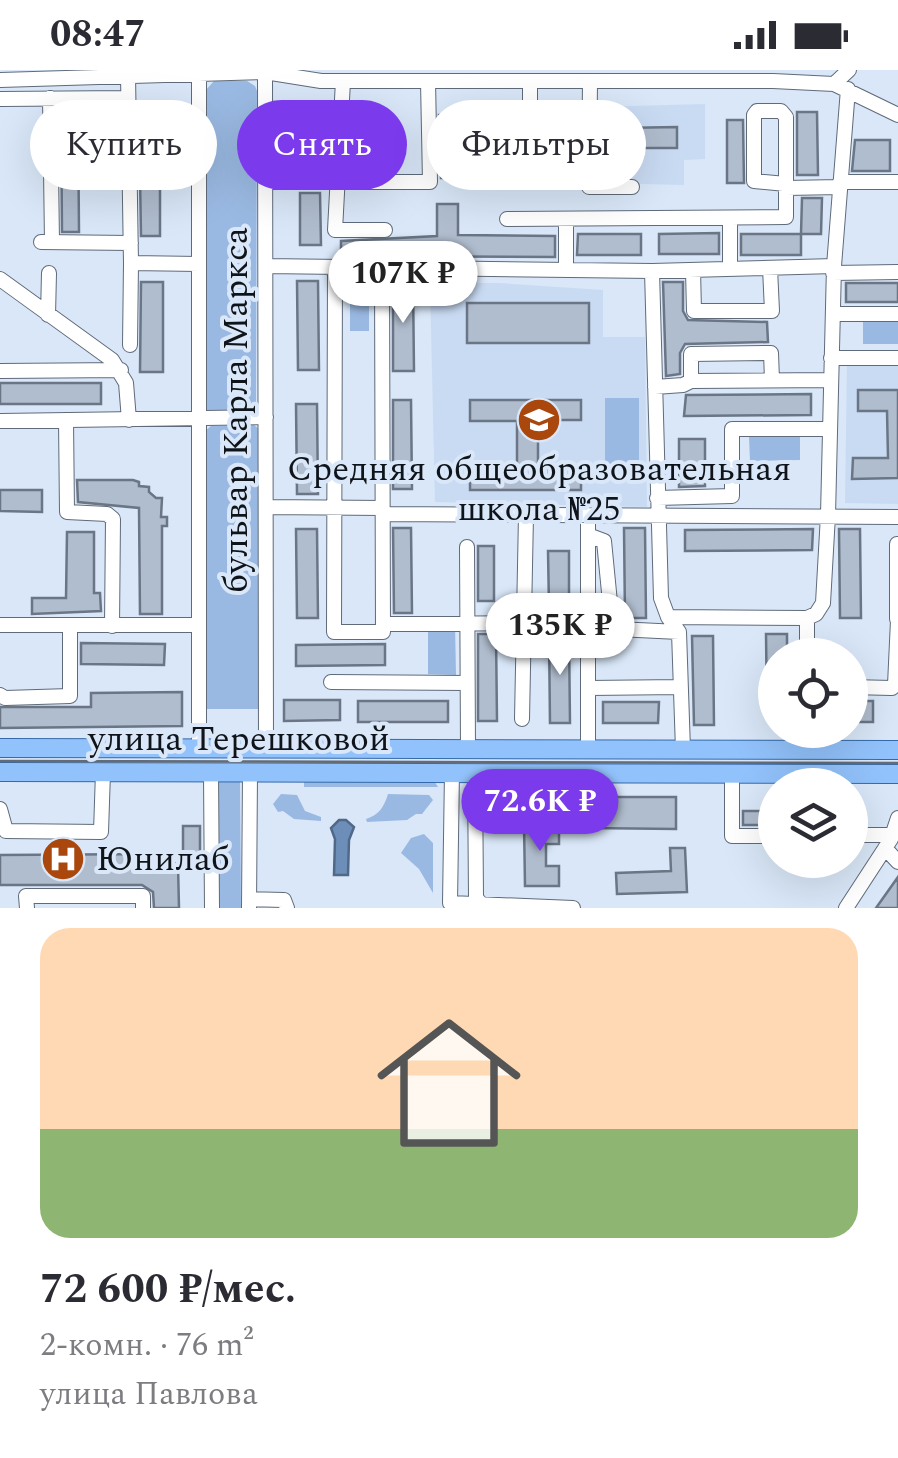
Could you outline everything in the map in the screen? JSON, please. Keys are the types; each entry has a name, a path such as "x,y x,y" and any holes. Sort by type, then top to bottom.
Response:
{"main road":[{"name":"улица Терешковой","path":"0,748 683,750 758,744"},
{"name":"улица Терешковой","path":"868,747 898,750"},
{"path":"472,749 475,772"},
{"name":"улица Терешковой","path":"0,772 898,774"}],"street":[{"path":"668,617 807,618 816,614 823,603 841,87 850,70"},
{"path":"0,80 103,73 128,76 265,72 323,75 343,81 590,81 639,75 773,75 841,87 898,115"},
{"name":"бульвар Карла Маркса","path":"265,72 265,100"},
{"name":"бульвар Карла Маркса","path":"199,74 199,748"},
{"path":"128,76 130,345"},
{"path":"342,100 343,81"},
{"path":"407,182 430,182 428,81"},
{"path":"530,81 530,100"},
{"path":"590,81 590,100"},
{"path":"50,98 47,242 131,243"},
{"path":"0,99 128,98"},
{"path":"507,219 786,218 786,186 786,116 781,112 757,111 754,181 786,186 898,182"},
{"name":"бульвар Карла Маркса","path":"266,190 266,748"},
{"path":"336,190 335,230 385,230"},
{"path":"566,218 566,270"},
{"path":"730,218 730,269"},
{"path":"131,263 199,264"},
{"path":"266,266 898,272"},
{"path":"335,267 334,632 383,632 382,268"},
{"path":"693,270 694,311 772,311 770,268"},
{"path":"652,271 661,598 678,632 683,750"},
{"path":"48,315 49,273"},
{"path":"0,279 8,290 98,347 121,370 130,420"},
{"path":"832,314 898,314"},
{"path":"692,381 692,354 771,353 772,380"},
{"path":"831,358 898,358"},
{"path":"0,371 121,370"},
{"path":"655,387 683,386 692,381 831,380"},
{"path":"0,421 266,417"},
{"path":"66,420 67,512 107,514 113,519 112,626"},
{"path":"657,498 732,496 732,429 830,429"},
{"path":"266,507 898,517"},
{"path":"522,719 526,514"},
{"path":"588,514 588,749"},
{"path":"588,535 604,541 612,623 617,630 678,632"},
{"path":"868,686 895,685 897,544"},
{"path":"467,547 472,749"},
{"path":"807,618 807,638"},
{"path":"390,624 526,623"},
{"path":"0,626 199,625"},
{"path":"0,696 70,696 70,626"},
{"path":"331,682 468,682"},
{"path":"588,688 680,687"},
{"path":"0,808 6,831 101,832 103,772"},
{"path":"211,772 212,908"},
{"path":"452,772 450,905 573,908"},
{"path":"475,772 476,900 482,906"},
{"path":"250,773 250,904 284,900 287,908"},
{"path":"732,774 732,836 758,836"},
{"path":"846,908 889,842 898,818"},
{"path":"868,838 889,842"},
{"path":"889,842 898,862"},
{"path":"27,908 26,896 144,896 143,908"}],"shaded area":[{"path":"214,81 247,81 257,91 257,100 237,100 237,190 257,190 256,411 205,410 205,190 217,190 217,100 205,100 205,91"},
{"path":"705,104 705,159 684,160 684,185 646,184 646,106"},
{"name":"Средняя общеобразовательная школа №25","path":"430,283 603,290 603,337 645,337 647,507 435,502"},
{"path":"350,291 369,291 369,331 350,331"},
{"path":"863,318 898,318 898,344 863,344"},
{"path":"847,362 898,363 898,504 845,503"},
{"path":"605,398 639,398 639,467 605,467"},
{"path":"254,425 259,429 262,709 206,709 204,432 211,426"},
{"path":"800,436 800,460 750,461 749,437"},
{"path":"428,624 455,624 456,675 428,674"},
{"path":"304,778 433,779 438,787 304,787"},
{"path":"219,781 240,781 241,908 219,908"},
{"path":"281,794 297,795 305,811 321,817 321,821 294,819 278,812 273,804"},
{"path":"388,794 429,795 433,800 422,814 407,820 367,822 380,810"},
{"path":"339,820 354,827 349,840 348,875 334,875 335,839 331,828"},
{"path":"424,834 433,843 433,893 419,869 401,853 411,838"}],"building":[{"path":"797,112 817,112 818,175 797,175"},
{"path":"727,120 743,120 744,183 727,183"},
{"path":"677,127 677,148 646,148 646,128"},
{"path":"855,140 890,140 890,171 852,171"},
{"path":"62,190 79,190 79,232 62,232"},
{"path":"140,190 160,190 160,236 141,236"},
{"path":"300,193 320,193 321,245 300,245"},
{"path":"802,198 822,198 821,234 801,234"},
{"path":"437,204 458,204 458,235 555,236 555,257 341,256 341,241 437,236"},
{"path":"719,233 719,254 659,254 659,234"},
{"path":"578,234 641,234 641,255 577,255"},
{"path":"741,234 801,234 801,255 741,255"},
{"path":"297,281 318,281 319,370 298,370"},
{"path":"393,281 413,281 414,371 393,371"},
{"path":"141,282 163,282 163,372 140,372"},
{"path":"663,282 683,282 683,311 688,320 767,322 768,342 685,344 680,353 680,374 666,376"},
{"path":"846,283 898,283 898,302 846,302"},
{"path":"467,303 589,303 589,343 467,343"},
{"path":"0,383 101,383 101,404 0,404"},
{"path":"858,390 898,390 898,478 852,479 853,458 888,458 887,411 858,411"},
{"path":"811,394 811,415 684,416 686,395"},
{"path":"393,400 411,400 412,489 393,489"},
{"path":"470,400 581,400 581,420 538,420 538,469 581,469 581,490 470,490 470,469 517,469 517,421 470,421"},
{"path":"296,404 317,404 318,494 297,494"},
{"path":"679,439 705,439 705,486 679,487"},
{"path":"77,480 133,480 139,486 149,487 156,498 162,498 161,517 167,517 167,526 162,526 162,614 140,614 139,508 78,502"},
{"path":"0,490 42,490 42,512 0,511"},
{"path":"393,528 411,528 412,613 394,613"},
{"path":"624,528 645,528 646,618 625,618"},
{"path":"296,529 317,529 318,618 297,618"},
{"path":"813,529 812,550 685,551 685,530"},
{"path":"839,529 860,529 861,618 840,618"},
{"path":"67,532 94,532 94,593 100,593 101,611 32,614 32,598 66,598"},
{"path":"478,546 494,546 494,601 478,601"},
{"path":"548,551 569,551 569,607 549,607"},
{"path":"478,634 496,634 497,721 478,721"},
{"path":"549,634 569,634 570,723 550,723"},
{"path":"766,634 787,634 787,638 766,638"},
{"path":"692,636 713,636 714,725 694,725"},
{"path":"81,643 165,644 164,665 81,664"},
{"path":"385,644 385,665 296,666 296,645"},
{"path":"182,692 182,726 0,728 0,707 91,707 91,693"},
{"path":"284,700 340,700 340,720 284,721"},
{"path":"358,701 448,701 448,722 358,722"},
{"path":"868,701 873,701 873,722 868,722"},
{"path":"603,702 659,702 658,723 603,723"},
{"path":"589,797 676,797 676,829 589,828"},
{"path":"743,811 758,811 758,825 743,825"},
{"path":"524,823 559,823 559,844 546,844 546,866 559,866 559,886 525,886"},
{"path":"183,826 200,826 200,861 183,861"},
{"path":"670,848 685,848 687,892 617,894 616,873 671,871"},
{"path":"156,854 178,865 179,908 154,908 153,892 142,885 0,885 0,855"},
{"path":"898,877 898,908 876,908"}],"tram line":[{"path":"0,761 898,763"}],"place":[{"name":"Средняя общеобразовательная школа №25","path":"539,420"},
{"name":"Юнилаб","path":"63,859"}]}
